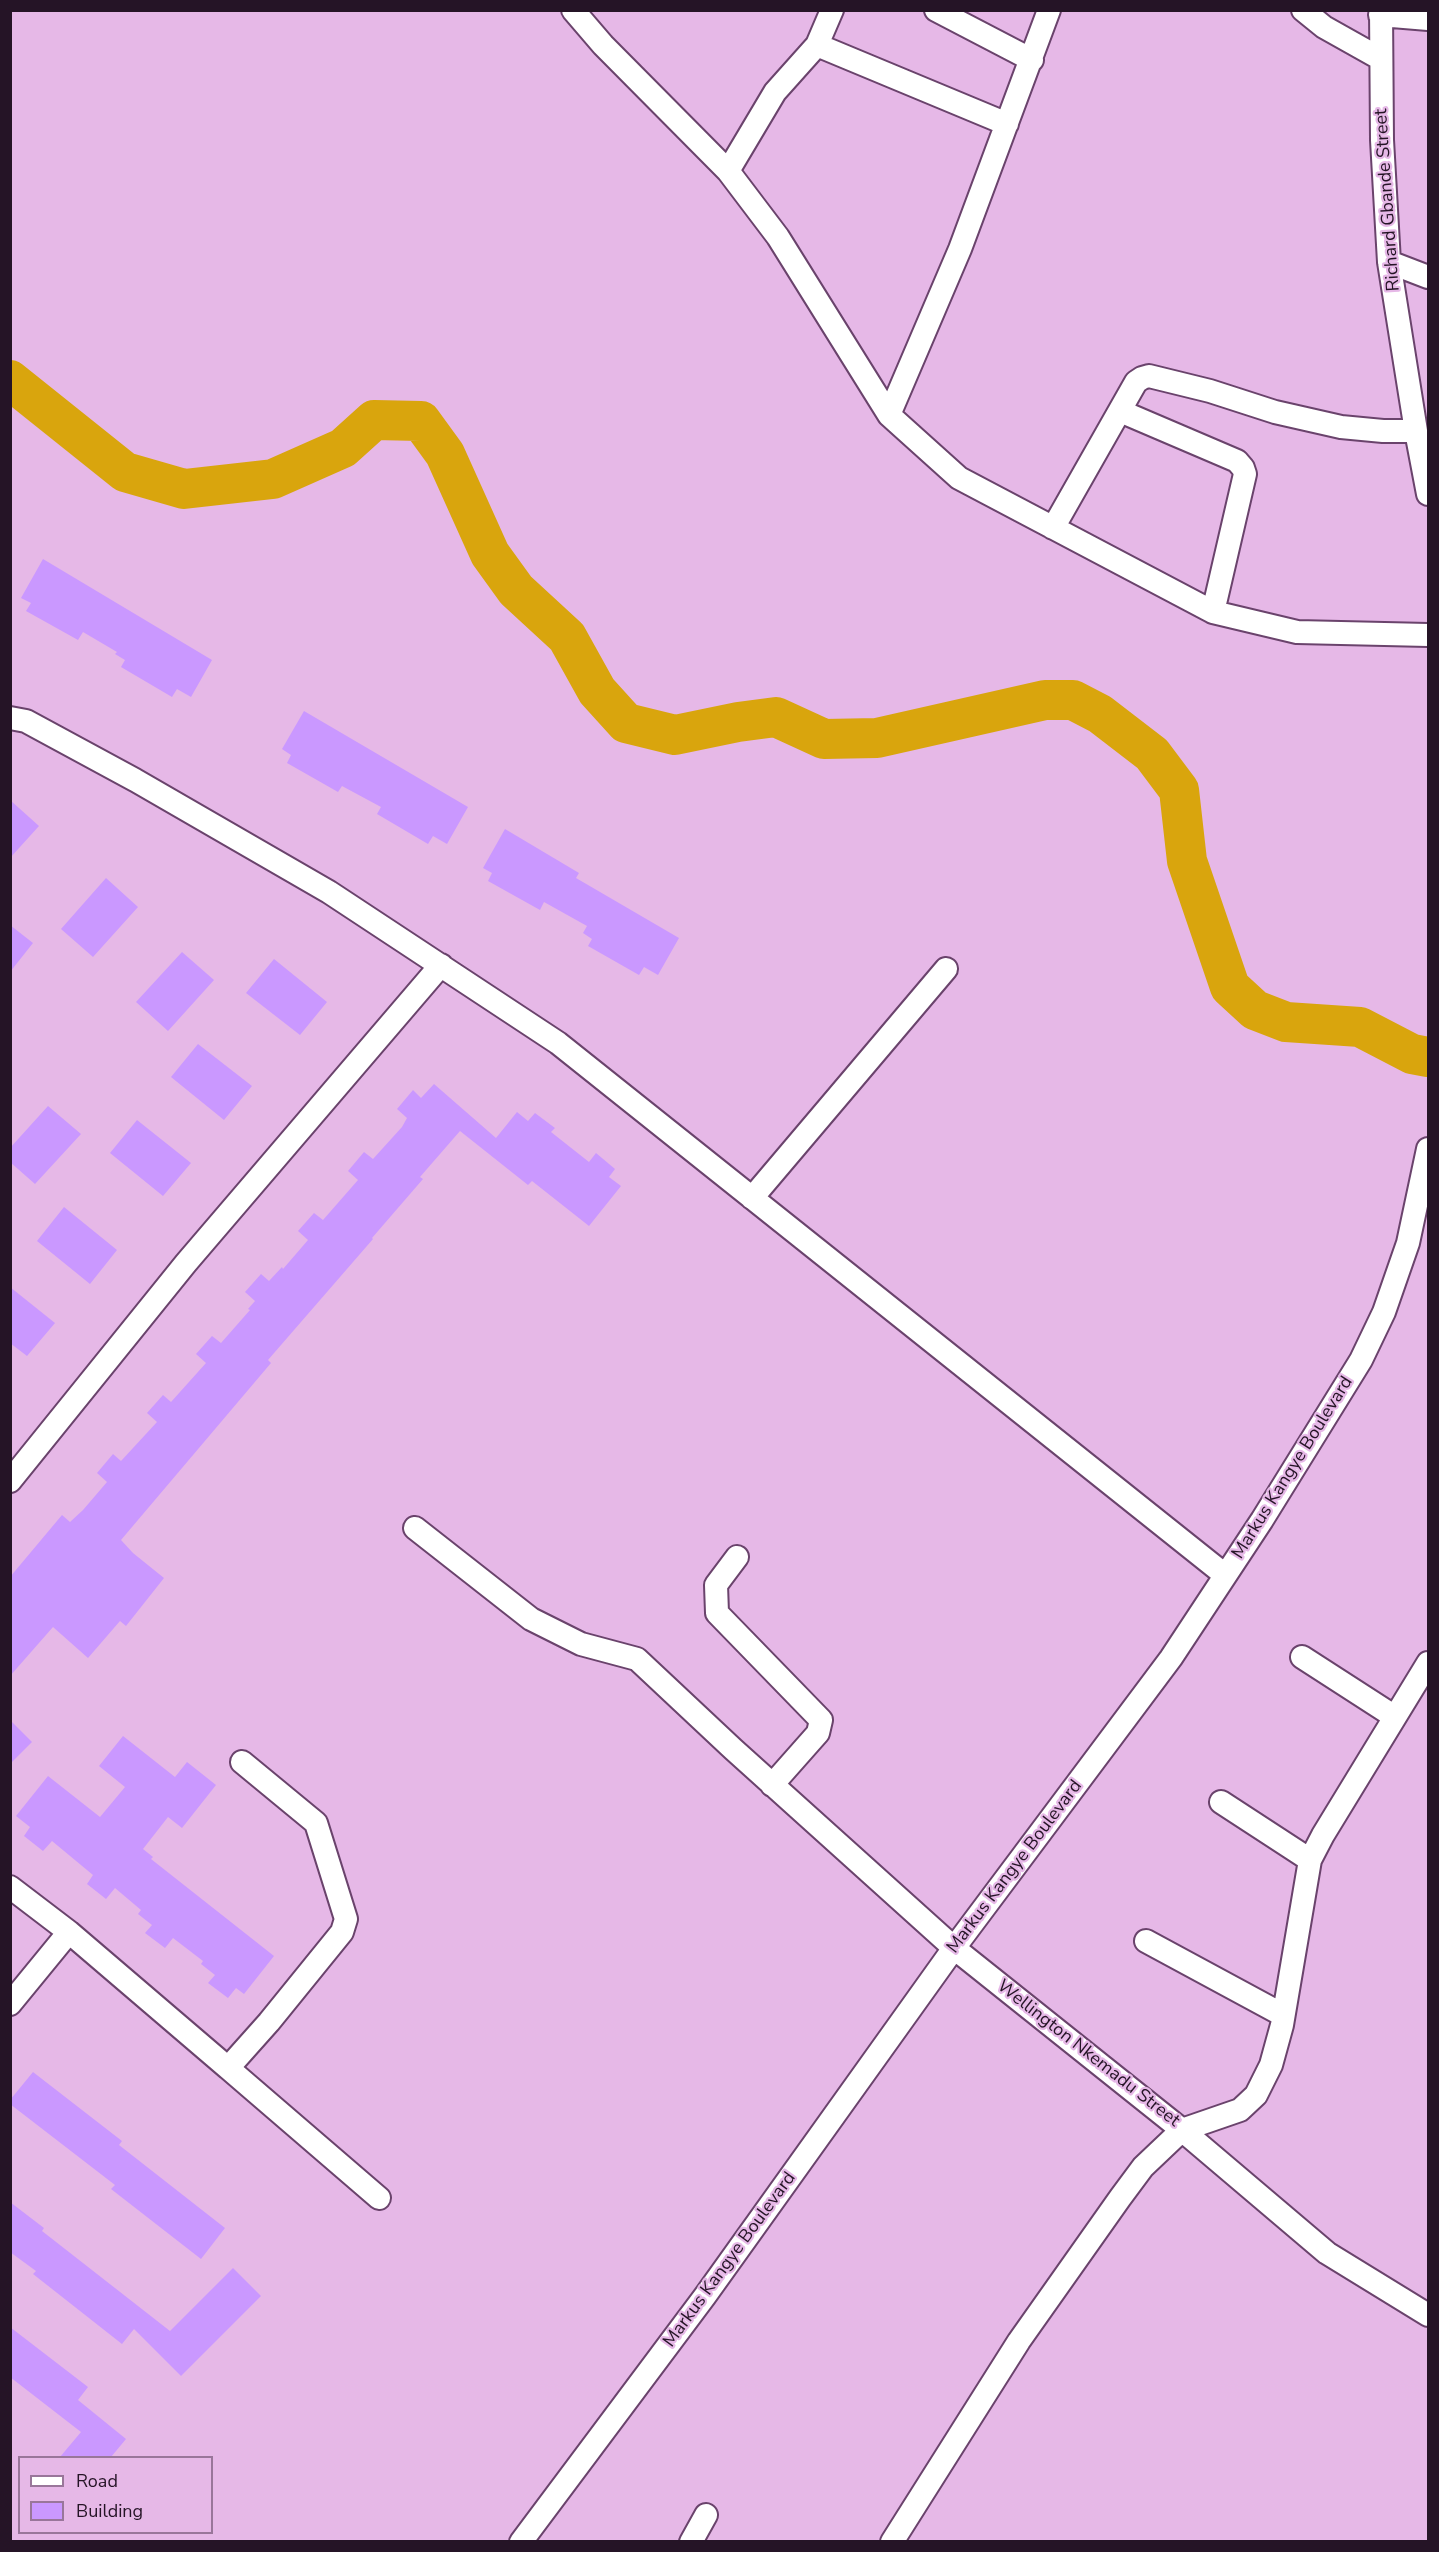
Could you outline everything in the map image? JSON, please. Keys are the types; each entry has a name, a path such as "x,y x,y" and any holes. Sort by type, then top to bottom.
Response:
{"street":[{"path":"573,10 610,52 728,171 778,237 889,415 959,478 1213,612 1297,632 1428,635"},
{"path":"728,171 775,92 817,45 832,10"},
{"path":"936,10 1032,60"},
{"path":"889,415 960,249 1049,10"},
{"path":"1303,10 1324,27 1381,59"},
{"path":"1381,13 1428,18"},
{"name":"Richard Gbande Street","path":"1381,13 1382,140 1389,262 1428,494"},
{"path":"817,45 1007,124"},
{"path":"1389,262 1428,277"},
{"path":"1053,528 1136,382 1149,376 1275,412 1341,427 1416,431"},
{"path":"1120,411 1238,461 1243,468 1245,474 1213,612"},
{"path":"10,718 26,721 135,780 329,892 558,1043 1226,1575"},
{"path":"10,1481 186,1263 441,965"},
{"path":"752,1198 946,969"},
{"name":"Markus Kangye Boulevard","path":"521,2541 705,2296 954,1948 1171,1658 1262,1520 1361,1360 1384,1312 1408,1243 1428,1149"},
{"name":"Wellington Nkemadu Street","path":"415,1528 531,1619 581,1644 637,1659 772,1785 954,1948 1182,2130 1240,2110 1256,2096 1271,2065 1283,2015 1311,1860 1323,1835 1428,1663"},
{"path":"737,1557 716,1585 717,1613 821,1720 818,1733 772,1785"},
{"path":"1302,1657 1395,1717"},
{"path":"228,2068 269,2022 342,1932 346,1919 316,1823 242,1762"},
{"path":"1221,1802 1311,1860"},
{"path":"10,1887 69,1932 379,2198"},
{"path":"10,2004 69,1932"},
{"path":"1146,1941 1283,2015"},
{"path":"892,2541 1019,2341 1143,2167 1182,2130 1327,2253 1428,2315"},
{"path":"691,2541 706,2515"}],"building":[{"path":"43,559 212,660 191,697 177,689 172,697 121,667 125,660 115,654 117,652 83,632 78,640 26,611 31,603 21,598"},
{"path":"304,711 468,807 447,844 433,836 428,844 377,814 381,807 342,786 338,792 287,763 291,755 282,749"},
{"path":"10,800 39,826 10,858"},
{"path":"505,829 579,873 576,878 679,938 658,975 644,967 639,975 588,946 592,939 583,933 587,926 544,902 540,910 488,881 492,873 483,868"},
{"path":"106,878 138,907 93,957 61,929"},
{"path":"10,925 33,943 10,972"},
{"path":"182,952 214,980 168,1031 136,1002"},
{"path":"274,959 327,1002 300,1035 246,993"},
{"path":"198,1044 252,1086 224,1120 171,1077"},
{"path":"434,1084 496,1138 517,1112 528,1121 535,1113 555,1128 551,1132 589,1162 596,1153 615,1169 609,1177 621,1186 589,1226 532,1181 528,1185 460,1131 420,1177 423,1179 373,1239 268,1360 271,1363 121,1540 164,1578 126,1626 120,1621 88,1658 53,1627 10,1676 10,1577 62,1515 70,1522 107,1482 97,1473 113,1454 121,1461 157,1422 147,1413 163,1395 171,1402 206,1363 196,1354 212,1336 221,1343 250,1310 248,1309 255,1301 245,1292 261,1274 269,1281 282,1267 283,1269 308,1240 298,1231 314,1213 323,1220 358,1180 348,1171 364,1152 373,1159 402,1127 407,1118 397,1109 413,1090 421,1098"},
{"path":"48,1106 81,1134 35,1184 10,1162 10,1148"},
{"path":"137,1120 191,1163 163,1196 110,1153"},
{"path":"64,1207 117,1250 90,1284 37,1241"},
{"path":"10,1287 55,1323 27,1356 10,1343"},
{"path":"10,1720 32,1742 10,1764"},
{"path":"123,1736 175,1777 187,1762 216,1785 182,1828 168,1817 143,1849 153,1857 151,1859 274,1956 244,1994 236,1988 228,1998 208,1983 215,1975 201,1964 203,1961 173,1938 165,1948 145,1933 152,1925 138,1914 141,1910 115,1888 106,1899 87,1884 93,1875 52,1841 43,1851 24,1836 30,1827 16,1816 48,1776 100,1817 125,1787 99,1766"},
{"path":"33,2072 122,2141 119,2145 225,2228 201,2259 111,2189 115,2185 10,2104 10,2100"},
{"path":"10,2202 44,2228 42,2231 170,2331 233,2268 261,2296 181,2376 134,2329 122,2344 33,2274 36,2271 10,2252"},
{"path":"10,2327 88,2387 78,2400 126,2439 112,2456 61,2456 81,2432 10,2377"}],"waterway":[{"path":"10,380 125,472 184,489 273,479 343,448 374,420 421,421 445,454 490,554 516,590 567,637 597,691 626,723 675,735 776,717 824,739 877,738 1045,700 1073,700 1100,714 1152,754 1179,790 1187,861 1230,987 1255,1010 1286,1022 1360,1027 1412,1054 1428,1057"}]}
